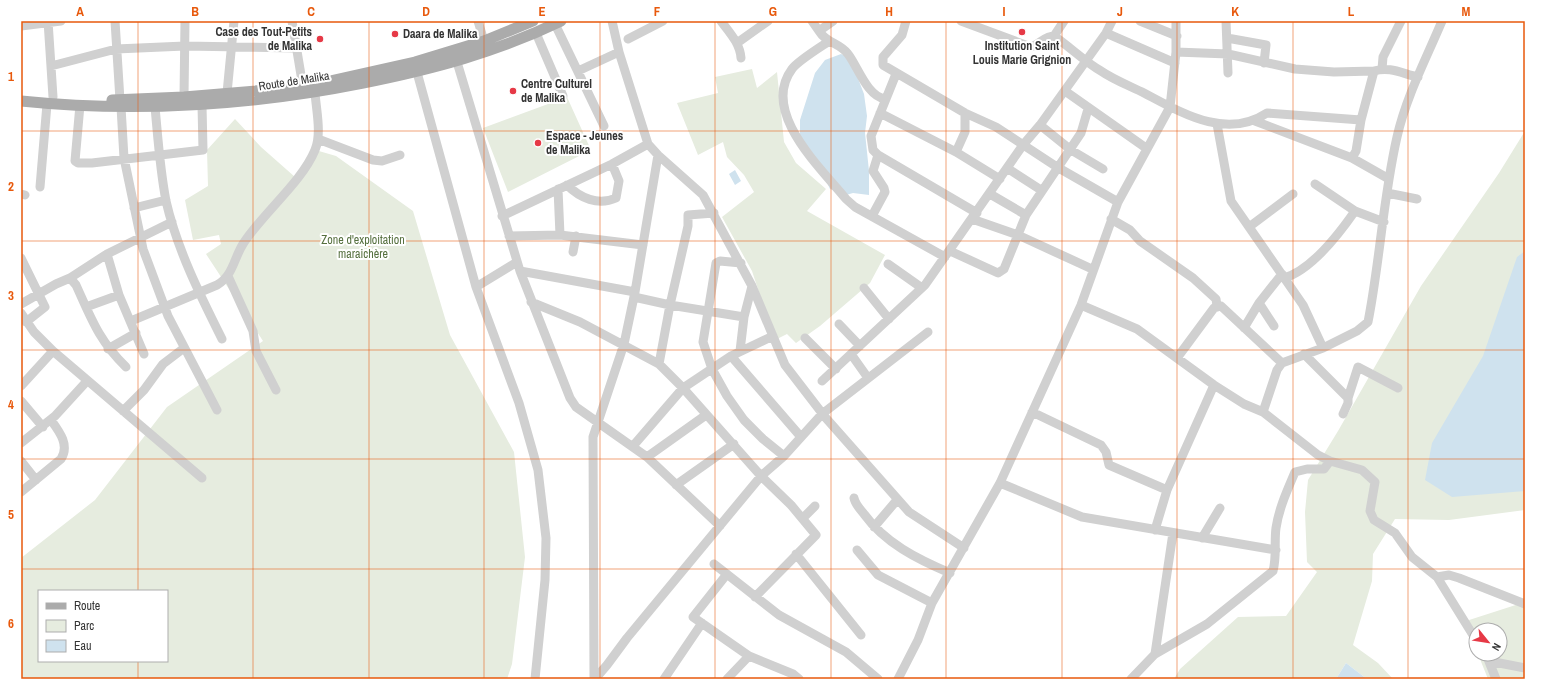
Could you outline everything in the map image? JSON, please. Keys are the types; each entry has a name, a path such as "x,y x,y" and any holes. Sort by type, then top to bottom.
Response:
{"main road":[{"name":"Route de Malika","path":"21,101 50,100 155,107 258,100 315,92 415,67 484,41 520,24 533,21"},
{"name":"Route de Malika","path":"21,94 80,105 121,104 303,87 415,67 457,62 536,33 558,22"}],"street":[{"path":"21,26 61,21"},
{"path":"115,21 124,158 140,237 164,306 184,348 217,410"},
{"path":"184,21 184,97"},
{"path":"228,93 234,21"},
{"path":"292,21 295,48 303,87"},
{"path":"478,21 484,41"},
{"path":"612,21 619,52 648,144 658,155 703,195 752,286 785,365 822,414 882,480 897,500 910,512 964,548"},
{"path":"628,39 663,21"},
{"path":"721,21 741,49 741,58"},
{"path":"737,43 768,21"},
{"path":"812,21 823,38 828,42 836,44 847,52 871,90 881,98 885,99"},
{"path":"819,31 833,21"},
{"path":"906,21 902,35 883,57 883,65 965,113 996,127 1057,167 1118,202"},
{"path":"961,21 1031,47 1035,46 1048,36 1054,36 1100,71 1195,119 1217,124 1255,121 1352,158 1389,179"},
{"path":"1054,36 1064,21"},
{"path":"822,381 922,288 948,254 1023,145 1065,91 1106,33 1112,21"},
{"path":"1140,21 1177,36"},
{"path":"899,679 918,640 932,603 1000,483 1080,305 1092,269 1118,202 1146,148 1170,107 1176,52 1176,21"},
{"path":"1226,21 1228,73"},
{"path":"1352,158 1356,151 1361,120 1378,70 1401,21"},
{"path":"1263,412 1282,363 1323,348 1357,331 1368,322 1377,280 1389,179 1400,125 1418,77 1442,21"},
{"path":"40,187 50,100 52,66 48,22"},
{"path":"558,22 578,71 604,126"},
{"path":"536,33 563,96"},
{"path":"1106,33 1175,63"},
{"path":"1227,38 1266,45 1264,63"},
{"path":"828,42 792,69 782,92 785,114 798,141 846,199 855,207 948,254 998,273 1004,270 1026,215 1041,190 1071,150 1081,133 1088,109"},
{"path":"52,66 116,49 185,46 295,48"},
{"path":"578,71 619,52"},
{"path":"1176,52 1228,54 1295,69 1322,71 1400,71 1418,77"},
{"path":"457,62 502,216 520,271 570,398 576,407 647,457 720,526"},
{"path":"415,67 476,287 519,403 538,470 546,538 545,573 535,679"},
{"path":"896,74 871,136 873,150 878,155 974,216 1092,269"},
{"path":"1065,91 1088,109 1146,148"},
{"path":"131,321 217,285 228,276 240,249 249,236 299,176 315,151 318,138 315,92"},
{"path":"80,105 75,160 78,163 92,163 124,158 203,150 202,105"},
{"path":"155,107 159,155 166,200 172,222 198,292 222,339"},
{"path":"880,113 956,152 1000,179"},
{"path":"956,152 965,132 965,113"},
{"path":"1255,121 1267,114 1361,120"},
{"path":"1040,124 1071,150 1103,169"},
{"path":"1217,124 1231,201 1303,305 1323,348"},
{"path":"318,138 373,160 382,161 400,155"},
{"path":"502,216 612,164 648,144"},
{"path":"594,679 593,437 624,344 635,294 658,155"},
{"path":"872,216 885,192 873,171 878,155"},
{"path":"567,185 578,195 592,200 609,201 616,198 619,181 612,164"},
{"path":"1007,168 1041,190"},
{"path":"1315,184 1355,211 1384,222"},
{"path":"558,189 560,235"},
{"path":"1387,193 1417,199"},
{"path":"990,194 1026,215"},
{"path":"1249,227 1293,194"},
{"path":"134,208 166,200"},
{"path":"1244,328 1258,303 1283,276 1300,271 1339,233 1355,211"},
{"path":"659,364 670,305 686,235 688,215 714,213"},
{"path":"1111,219 1130,230 1140,241 1193,278 1216,299 1218,306"},
{"path":"21,304 39,293 70,282 108,254 172,222"},
{"path":"509,236 576,236 643,245"},
{"path":"573,252 576,236"},
{"path":"108,254 119,295 144,354"},
{"path":"21,258 39,293 44,309 26,322"},
{"path":"741,264 720,261 716,263 703,342 712,369 727,396 744,420 763,439 784,456"},
{"path":"476,287 497,272 517,262"},
{"path":"888,264 922,288"},
{"path":"520,271 635,294 670,305 744,317"},
{"path":"228,276 253,330 256,351 276,390"},
{"path":"70,282 86,307 100,338 108,349 126,367"},
{"path":"736,353 752,286"},
{"path":"864,288 889,319"},
{"path":"86,307 119,295"},
{"path":"531,302 580,322 624,344 659,364 683,388 761,476 803,518 816,535 755,597"},
{"path":"1258,303 1274,326"},
{"path":"1080,305 1137,329 1214,385 1244,404 1263,412 1330,462 1362,470 1375,482 1370,511 1374,520 1395,533 1412,557 1437,577 1468,627"},
{"path":"1218,306 1221,306 1282,363"},
{"path":"1177,358 1214,308 1218,306"},
{"path":"21,313 26,322 53,351 202,478"},
{"path":"839,324 860,346"},
{"path":"594,679 761,476 784,456 822,414 928,332"},
{"path":"108,349 136,333"},
{"path":"633,446 683,388 736,353 772,336"},
{"path":"805,338 836,369"},
{"path":"123,410 144,390 163,364 184,348"},
{"path":"21,386 53,351"},
{"path":"736,353 801,437"},
{"path":"851,354 868,378"},
{"path":"1304,354 1348,398"},
{"path":"1343,414 1348,403 1348,398 1358,367 1398,388"},
{"path":"21,443 51,420 87,381"},
{"path":"1155,530 1167,490 1214,385"},
{"path":"21,402 43,427"},
{"path":"1032,412 1101,445 1106,452 1109,465 1167,490"},
{"path":"647,457 706,415"},
{"path":"21,492 64,455 61,435 51,420"},
{"path":"676,485 734,444"},
{"path":"21,461 36,480"},
{"path":"1131,679 1155,654 1207,624 1273,571 1276,559 1276,528 1281,504 1295,472 1307,469 1324,469 1330,462"},
{"path":"1000,483 1082,517 1276,550"},
{"path":"854,498 874,527 911,556 950,573"},
{"path":"874,527 897,500"},
{"path":"803,518 815,506"},
{"path":"1202,538 1220,508"},
{"path":"1155,654 1173,533"},
{"path":"857,550 878,575 932,603"},
{"path":"796,554 861,635"},
{"path":"714,564 755,597 792,623 846,652 876,679"},
{"path":"727,574 693,617 749,656 793,674 799,679"},
{"path":"1437,577 1449,575 1454,576 1525,604"},
{"path":"664,679 702,623"},
{"path":"727,679 749,656"},
{"path":"1489,662 1496,679"},
{"path":"1502,662 1525,668"}],"green space":[{"path":"752,69 757,88 777,72 784,142 796,163 826,189 807,211 885,255 870,283 820,326 796,343 787,334 775,340 752,271 722,217 754,192 744,175 727,157 723,142 698,155 677,103 718,93 715,77"},
{"name":"Espace - Jeunes de Malika","path":"567,97 591,150 508,192 483,128"},
{"name":"Zone d'exploitation maraichère","path":"235,119 261,147 295,177 312,149 336,156 413,211 450,335 514,452 525,557 512,664 507,679 21,679 21,558 95,500 167,407 263,341 206,254 221,244 219,235 193,240 185,200 208,186 207,150"},
{"path":"1525,131 1525,510 1449,520 1395,519 1373,554 1372,581 1353,645 1378,663 1393,679 1367,679 1346,663 1336,679 1174,679 1180,669 1238,617 1286,616 1317,572 1307,562 1305,512 1308,480 1338,431 1421,286 1499,173"},
{"path":"1525,602 1525,679 1488,679 1481,662 1508,662 1508,622 1468,622 1468,626 1466,621"}],"water":[{"path":"841,54 850,58 864,94 867,116 865,133 869,171 869,195 853,193 846,195 830,189 821,170 800,137 800,120 815,73 825,60"},
{"path":"735,170 741,181 735,185 729,174"},
{"path":"1525,251 1525,491 1452,497 1425,480 1432,443 1483,356 1517,257"},
{"path":"1346,663 1367,679 1336,679"}],"place":[{"name":"Institution Saint Louis Marie Grignion","path":"1022,32"},
{"name":"Daara de Malika","path":"395,34"},
{"name":"Case des Tout-Petits de Malika","path":"320,39"},
{"name":"Centre Culturel de Malika","path":"513,91"},
{"name":"Espace - Jeunes de Malika","path":"538,143"}]}
